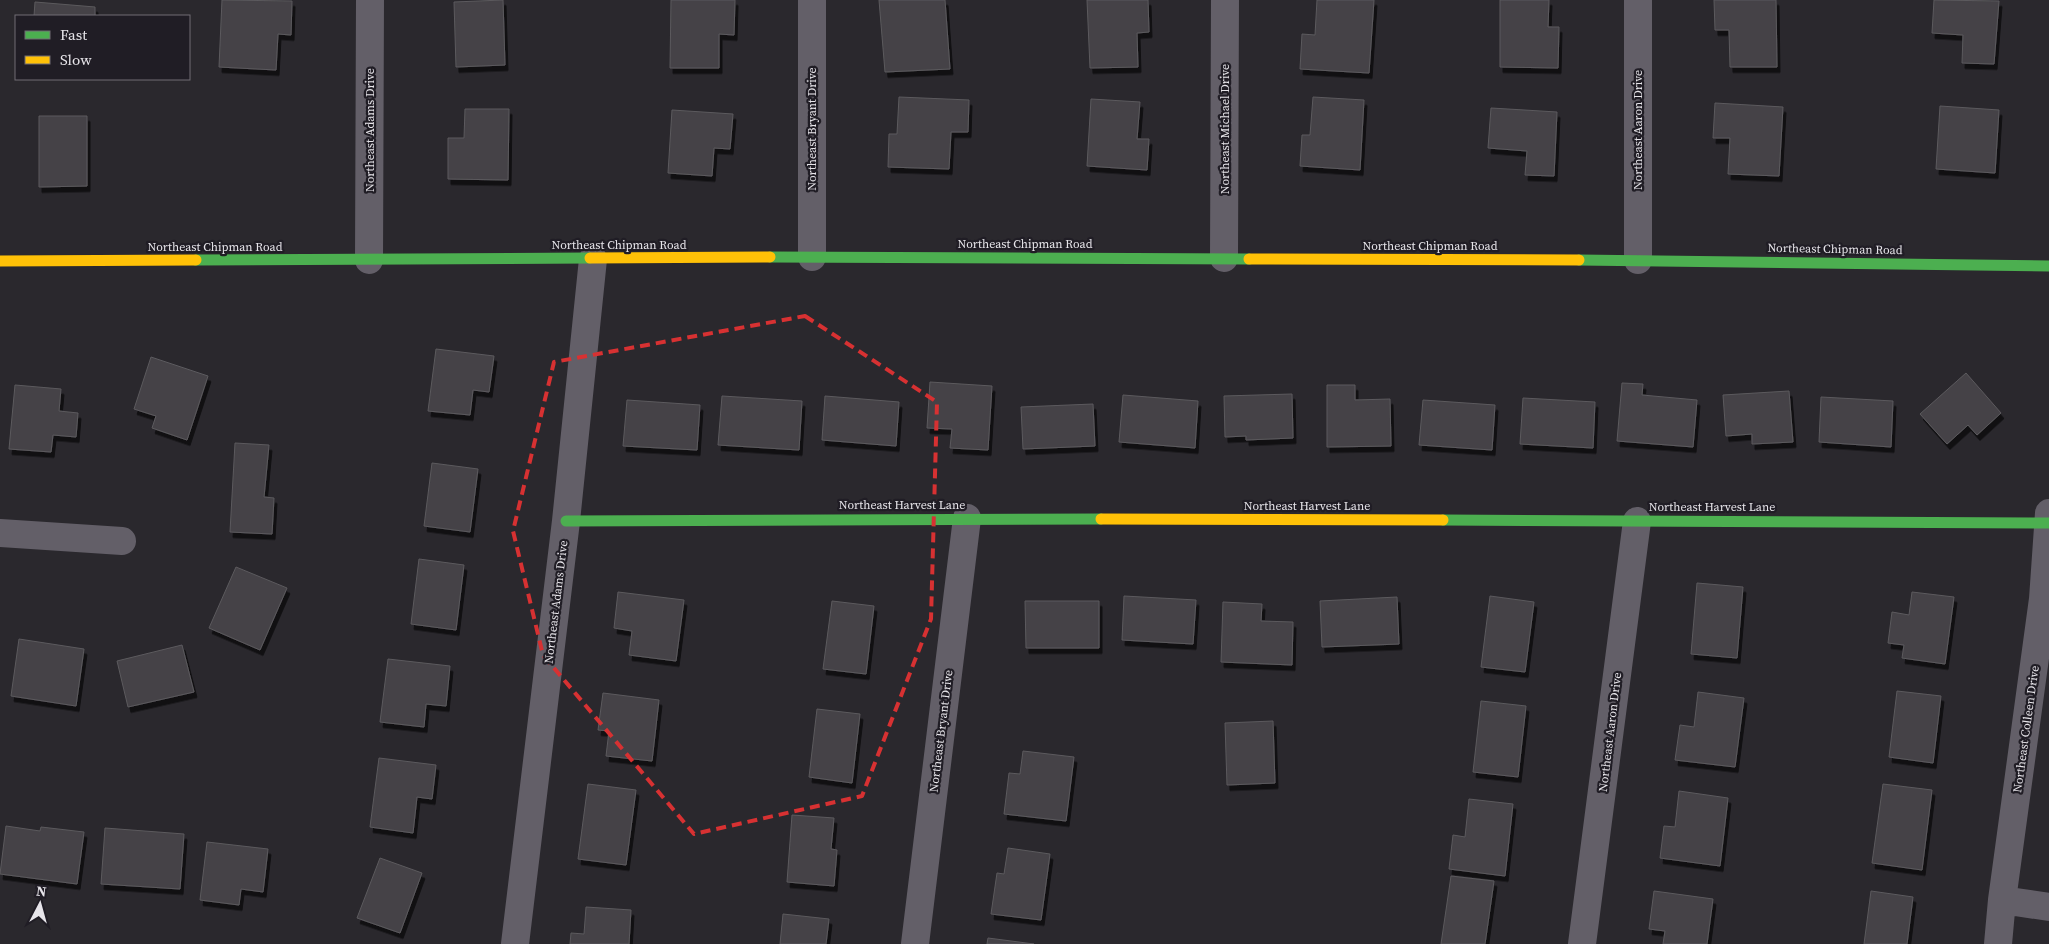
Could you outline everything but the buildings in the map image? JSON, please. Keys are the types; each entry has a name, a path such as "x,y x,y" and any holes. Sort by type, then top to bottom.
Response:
{"street":[{"name":"Northeast Adams Drive","path":"369,260 370,0"},
{"name":"Northeast Bryant Drive","path":"812,0 812,257"},
{"name":"Northeast Michael Drive","path":"1224,258 1225,0"},
{"name":"Northeast Aaron Drive","path":"1638,0 1638,260"},
{"name":"Northeast Chipman Road","path":"0,261 812,257 1224,258 1638,260 2049,266"},
{"name":"Northeast Adams Drive","path":"515,944 566,521 593,259"},
{"name":"Northeast Bryant Drive","path":"915,944 967,518"},
{"name":"Northeast Harvest Lane","path":"566,521 967,518 1637,521 2048,518"},
{"name":"Northeast Colleen Drive","path":"1998,944 2002,900 2043,599 2048,518"},
{"name":"Northeast Aaron Drive","path":"1582,944 1637,521"},
{"path":"0,533 122,540"},
{"path":"2002,900 2049,907"}],"highlighted area":[{"path":"805,316 937,402 931,619 862,796 694,834 543,655 513,531 554,362"}],"traffic: fast":[{"path":"770,257 1249,259"},
{"path":"196,260 590,258"},
{"path":"1579,260 2049,266"},
{"path":"566,521 1101,519"},
{"path":"1443,520 2048,523"}],"traffic: slow":[{"path":"590,258 770,257"},
{"path":"1249,259 1579,260"},
{"path":"0,261 196,260"},
{"path":"1101,519 1443,520"}]}
